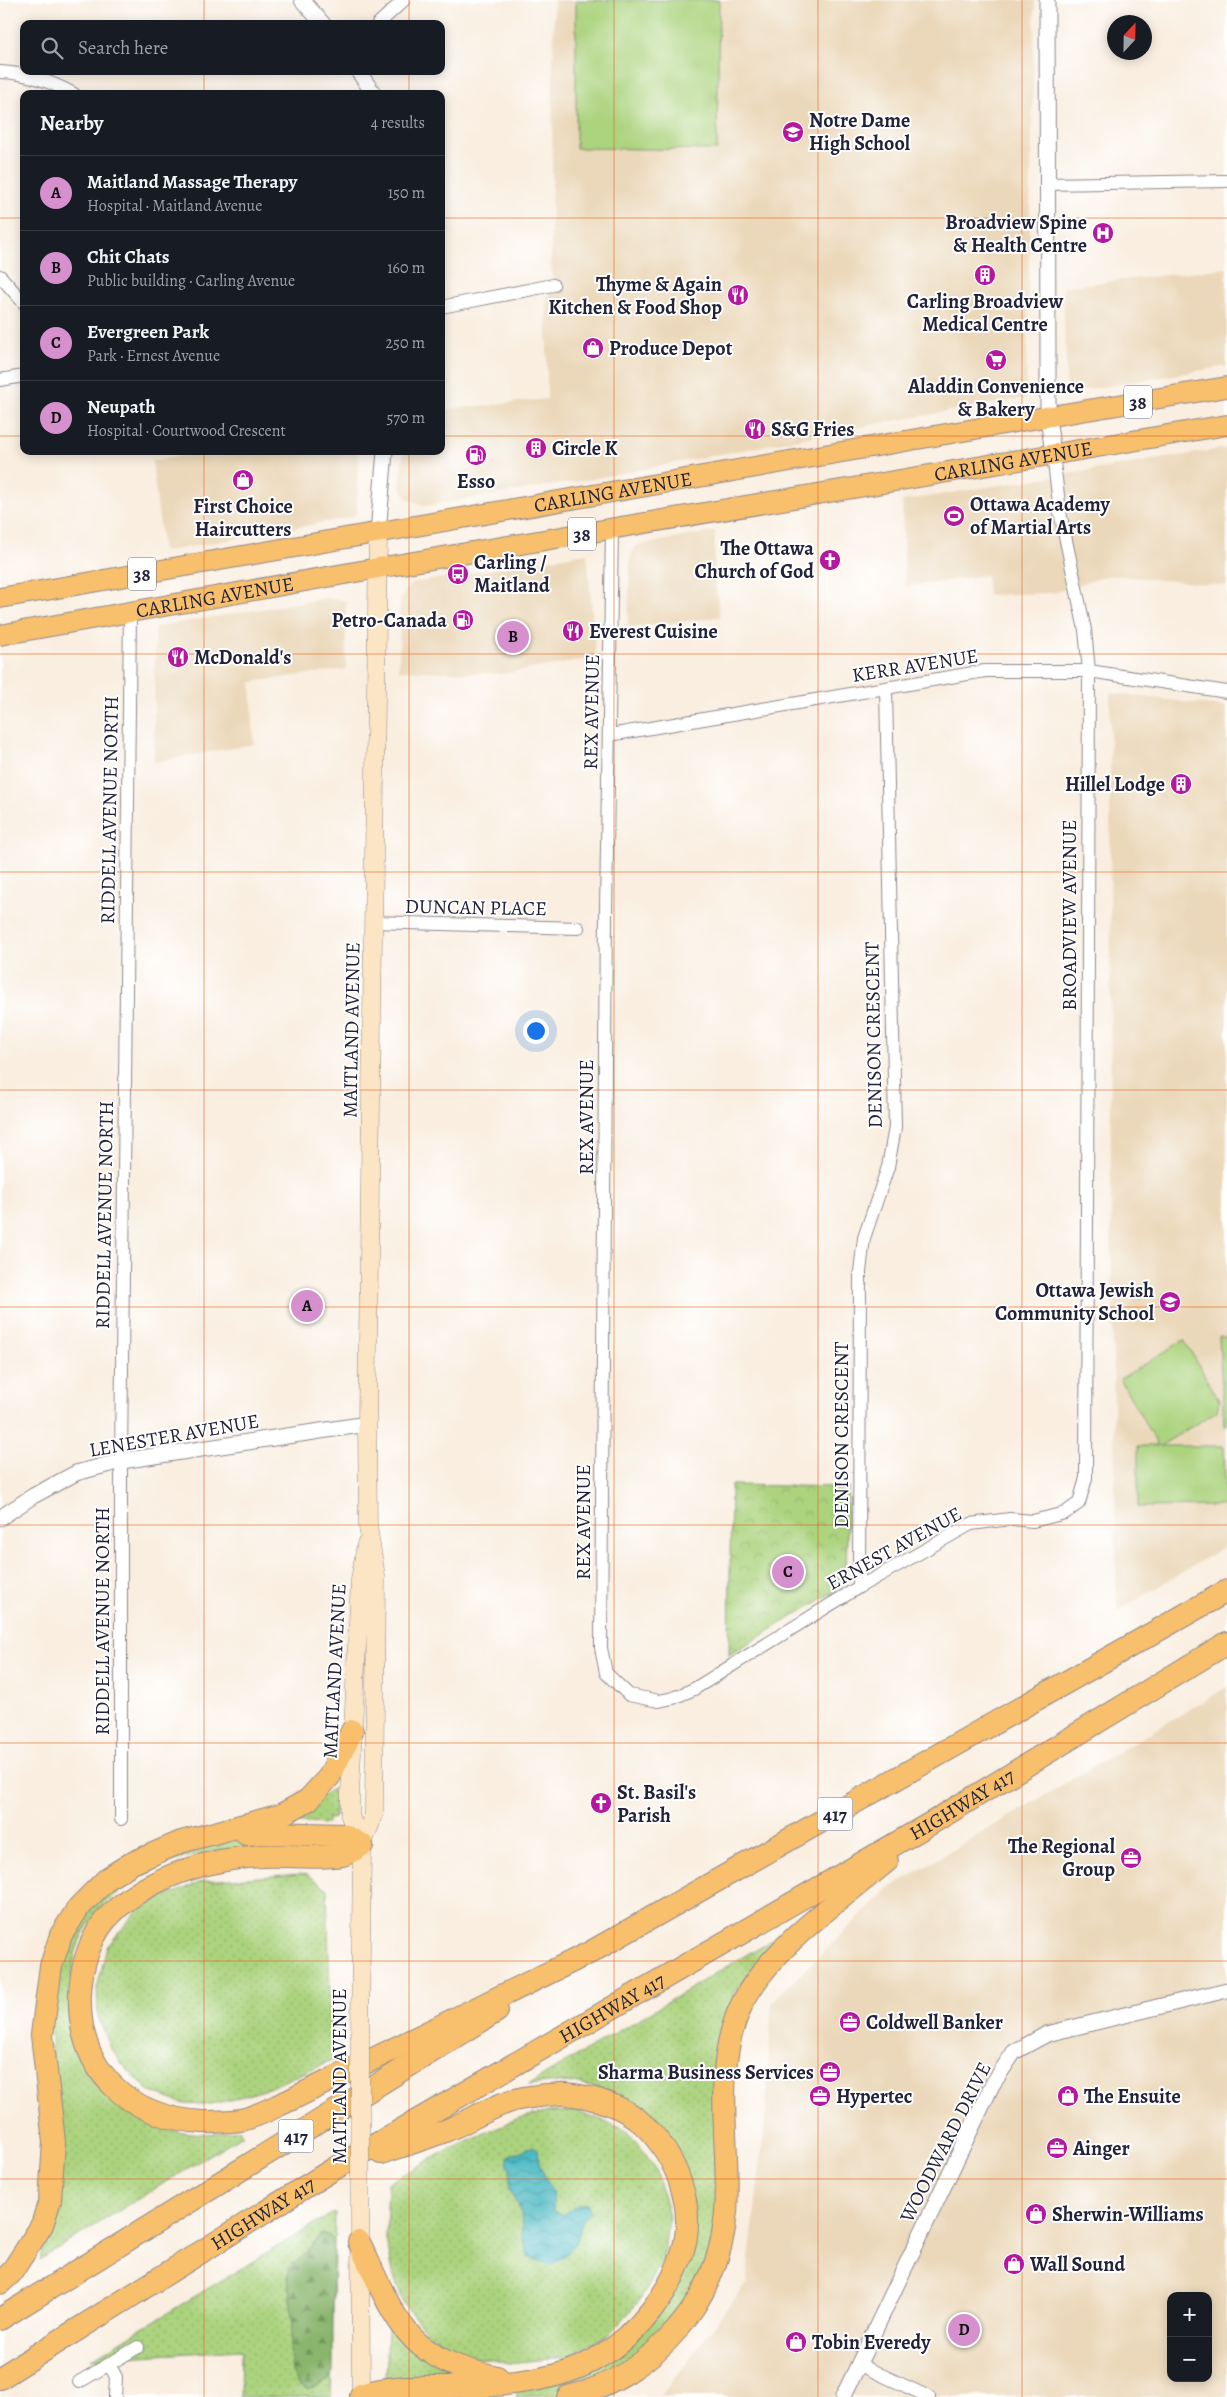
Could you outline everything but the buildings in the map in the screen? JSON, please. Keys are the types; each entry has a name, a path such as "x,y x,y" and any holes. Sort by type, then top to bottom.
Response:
{"highway":[{"name":"417","path":"0,2319 591,1952 1227,1592"},
{"name":"HIGHWAY 417","path":"0,2378 332,2170 933,1822 1227,1643"},
{"path":"0,2283 11,2272 42,2225 50,2200 54,2142 42,2035 50,1966 61,1935 79,1907 108,1878 132,1863 181,1842 281,1815 308,1800 330,1777 352,1731"},
{"path":"568,2397 586,2392 637,2367 674,2335 705,2289 718,2256 726,2211 724,2077 729,2040 741,2006 762,1972 801,1933 933,1822"},
{"path":"181,1842 267,1833 344,1835 362,1845"},
{"path":"362,1845 344,1855 260,1856 202,1864 143,1888 112,1913 91,1943 80,1981 79,2006 83,2033 90,2053 106,2080 144,2109 161,2115 194,2121 245,2119 290,2100 591,1952"},
{"path":"332,2170 446,2130 517,2099 566,2093 612,2104 643,2124 666,2150 682,2187 686,2203 686,2235 683,2251 665,2289 642,2323 601,2356 578,2367 522,2382 383,2388 362,2396"},
{"path":"360,2242 396,2317 420,2345 439,2359 459,2368 522,2382"}],"main road":[{"name":"CARLING AVENUE","path":"0,598 1227,387"},
{"name":"CARLING AVENUE","path":"0,635 378,568 1227,425"},
{"name":"MAITLAND AVENUE","path":"362,2396 360,2036 362,1845 374,1815 376,1576 368,1527 367,1424 378,533"},
{"name":"MAITLAND AVENUE","path":"362,1845 350,1816 352,1731 360,1580 368,1527"}],"street":[{"path":"302,0 320,20"},
{"path":"382,20 404,0"},
{"name":"BROADVIEW AVENUE","path":"1048,0 1046,184 1048,417 1060,512 1085,630 1088,671 1086,1478 1079,1503"},
{"path":"0,72 20,73"},
{"path":"27,75 56,84 67,90"},
{"path":"361,75 371,90"},
{"path":"1046,184 1227,180"},
{"path":"0,276 20,298"},
{"path":"445,306 553,286"},
{"path":"0,380 20,377"},
{"path":"378,533 385,455"},
{"name":"REX AVENUE","path":"612,530 606,910 601,1648 606,1673 629,1695"},
{"name":"RIDDELL AVENUE NORTH","path":"121,1820 120,1461 130,612"},
{"name":"KERR AVENUE","path":"610,736 985,671 1088,671 1227,692"},
{"name":"DENISON CRESCENT","path":"859,1587 860,1272 864,1238 888,1167 895,1127 886,688"},
{"name":"DUNCAN PLACE","path":"373,922 578,928"},
{"name":"LENESTER AVENUE","path":"0,1518 33,1496 76,1473 120,1461 367,1424"},
{"name":"ERNEST AVENUE","path":"629,1695 659,1702 694,1689 859,1587 971,1524 1010,1519 1033,1520 1065,1513 1079,1503"},
{"name":"WOODWARD DRIVE","path":"843,2397 992,2085 1014,2052 1048,2034 1227,1990"},
{"path":"79,2382 138,2347"},
{"path":"109,2364 116,2378 115,2397"},
{"path":"858,2364 929,2397"}],"shaded area":[{"path":"554,0 1035,0 1026,398 886,422 592,479 425,506 408,499 400,487 404,455 445,455 445,410 547,399 547,299 553,285 551,261"},
{"path":"1227,268 1227,366 1067,393 1063,287"},
{"path":"1227,448 1227,586 1110,575 1053,593 988,595 986,575 905,587 902,501"},
{"path":"186,455 358,455 357,511 353,517 163,552 152,461"},
{"path":"715,531 714,576 720,617 628,628 630,558 635,546"},
{"path":"587,553 596,658 502,674 399,670 400,602 407,588 413,583"},
{"path":"327,598 346,601 346,669 251,682 254,744 154,762 155,627"},
{"name":"Ottawa Jewish Community School","path":"1110,693 1227,707 1227,1545 1117,1612 1111,1222"},
{"path":"1227,1687 1227,2397 660,2397 746,2284 765,2124 772,2002 889,1888"}],"green space":[{"path":"576,0 719,0 717,150 576,148"},
{"path":"1219,1337 1227,1337 1227,1425 1224,1425"},
{"path":"1184,1340 1219,1400 1217,1411 1160,1446 1224,1446 1225,1506 1138,1507 1138,1446 1158,1446 1120,1379"},
{"path":"731,1485 848,1487 846,1577 842,1587 729,1655"},
{"path":"334,1788 335,1816 328,1819 327,1824 285,1822"},
{"path":"255,1839 309,1841 309,1846 246,1849 199,1854 151,1871 120,1891 94,1917 84,1932 77,1948 73,1970 79,2049 88,2072 103,2092 121,2108 142,2120 166,2129 191,2133 215,2133 239,2129 242,2135 39,2260 58,2208 50,2012 69,1933 121,1877 209,1842"},
{"path":"308,1875 327,1889 332,2060 264,2090 231,2100 205,2105 184,2104 151,2092 128,2071 111,2049 98,2016 97,1988 107,1947 141,1906 204,1881"},
{"path":"773,1939 777,1941 735,1991 726,2017 717,2219 706,2262 689,2298 650,2345 581,2387 553,2396 517,2397 517,2390 637,2338 694,2223 638,2107 611,2091 574,2083 558,2082 528,2085"},
{"path":"575,2111 624,2129 642,2149 657,2172 669,2216 663,2259 640,2300 609,2335 566,2357 509,2363 472,2356 429,2335 405,2306 394,2277 386,2238 388,2183 453,2147 519,2118 547,2112"},
{"path":"335,2212 331,2397 240,2397 241,2350 91,2359"},
{"path":"320,2235 328,2235 333,2240 333,2372 329,2379 309,2390 299,2384 292,2373 290,2354 292,2320 288,2276 290,2267 309,2250"},
{"path":"392,2326 457,2375 457,2379 386,2380 388,2329"}],"water":[{"path":"534,2146 538,2150 539,2163 552,2192 554,2211 563,2215 578,2204 588,2204 590,2213 582,2223 573,2247 551,2265 528,2257 522,2236 521,2213 510,2190 510,2168 507,2163 509,2156"}],"place":[{"name":"Notre Dame High School","path":"793,132"},
{"name":"Broadview Spine & Health Centre","path":"1103,233"},
{"name":"Carling Broadview Medical Centre","path":"985,275"},
{"name":"Thyme & Again Kitchen & Food Shop","path":"738,295"},
{"name":"Produce Depot","path":"593,348"},
{"name":"Aladdin Convenience & Bakery","path":"996,360"},
{"name":"S&G Fries","path":"755,429"},
{"name":"Circle K","path":"536,448"},
{"name":"Esso","path":"476,455"},
{"name":"First Choice Haircutters","path":"243,480"},
{"name":"Ottawa Academy of Martial Arts","path":"954,516"},
{"name":"The Ottawa Church of God","path":"830,560"},
{"name":"Carling / Maitland","path":"458,574"},
{"name":"Petro-Canada","path":"463,620"},
{"name":"Everest Cuisine","path":"573,631"},
{"name":"Chit Chats","path":"513,637"},
{"name":"McDonald's","path":"178,657"},
{"name":"Hillel Lodge","path":"1181,784"},
{"name":"Ottawa Jewish Community School","path":"1170,1302"},
{"name":"Maitland Massage Therapy","path":"307,1306"},
{"name":"Evergreen Park","path":"788,1572"},
{"name":"St. Basil's Parish","path":"601,1803"},
{"name":"The Regional Group","path":"1131,1858"},
{"name":"Coldwell Banker","path":"850,2022"},
{"name":"Sharma Business Services","path":"830,2072"},
{"name":"Hypertec","path":"820,2096"},
{"name":"The Ensuite","path":"1068,2096"},
{"name":"Ainger","path":"1057,2148"},
{"name":"Sherwin-Williams","path":"1036,2214"},
{"name":"Wall Sound","path":"1014,2264"},
{"name":"Neupath","path":"964,2330"},
{"name":"Tobin Everedy","path":"796,2342"}]}
